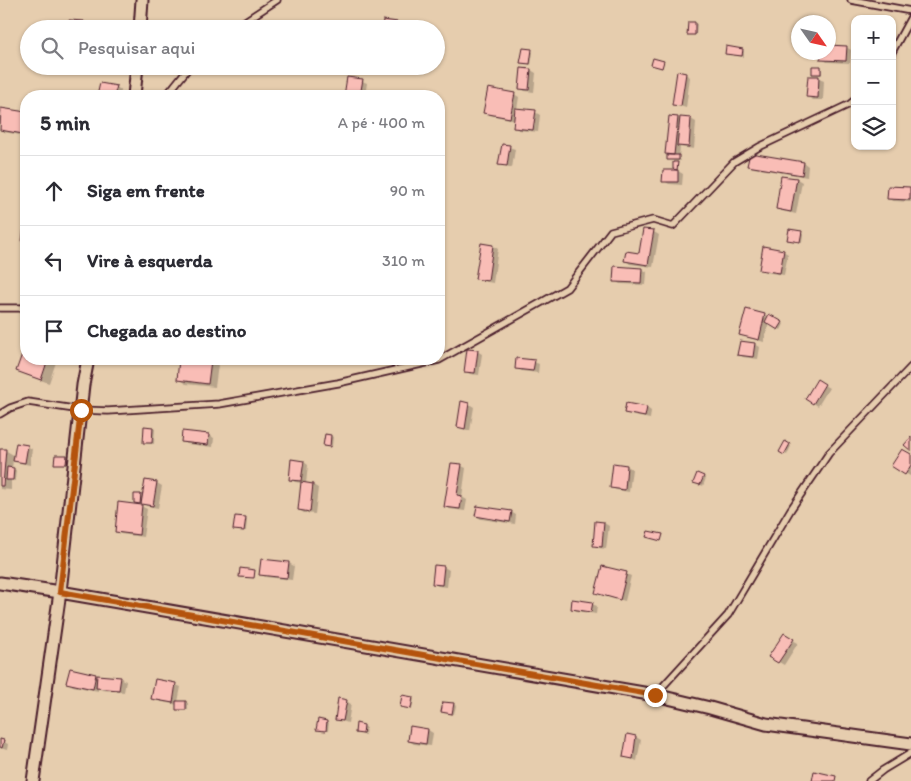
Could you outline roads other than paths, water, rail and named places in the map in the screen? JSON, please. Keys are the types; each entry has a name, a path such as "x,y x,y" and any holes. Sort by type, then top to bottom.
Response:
{"street":[{"path":"141,20 142,0"},
{"path":"135,90 136,75"},
{"path":"33,781 60,592 87,365"},
{"path":"0,583 655,695 766,724 911,744"}],"lane":[{"path":"247,20 277,0"},
{"path":"851,0 911,10"},
{"path":"896,45 911,17"},
{"path":"171,90 183,75"},
{"path":"445,357 567,288 611,231 653,220 673,226 734,162 759,147 851,103"},
{"path":"0,308 20,308"},
{"path":"0,414 10,408 28,402 81,410 108,411 219,404 338,383 417,365"},
{"path":"655,695 728,615 792,509 829,454 911,367"},
{"path":"869,781 911,753"}]}
